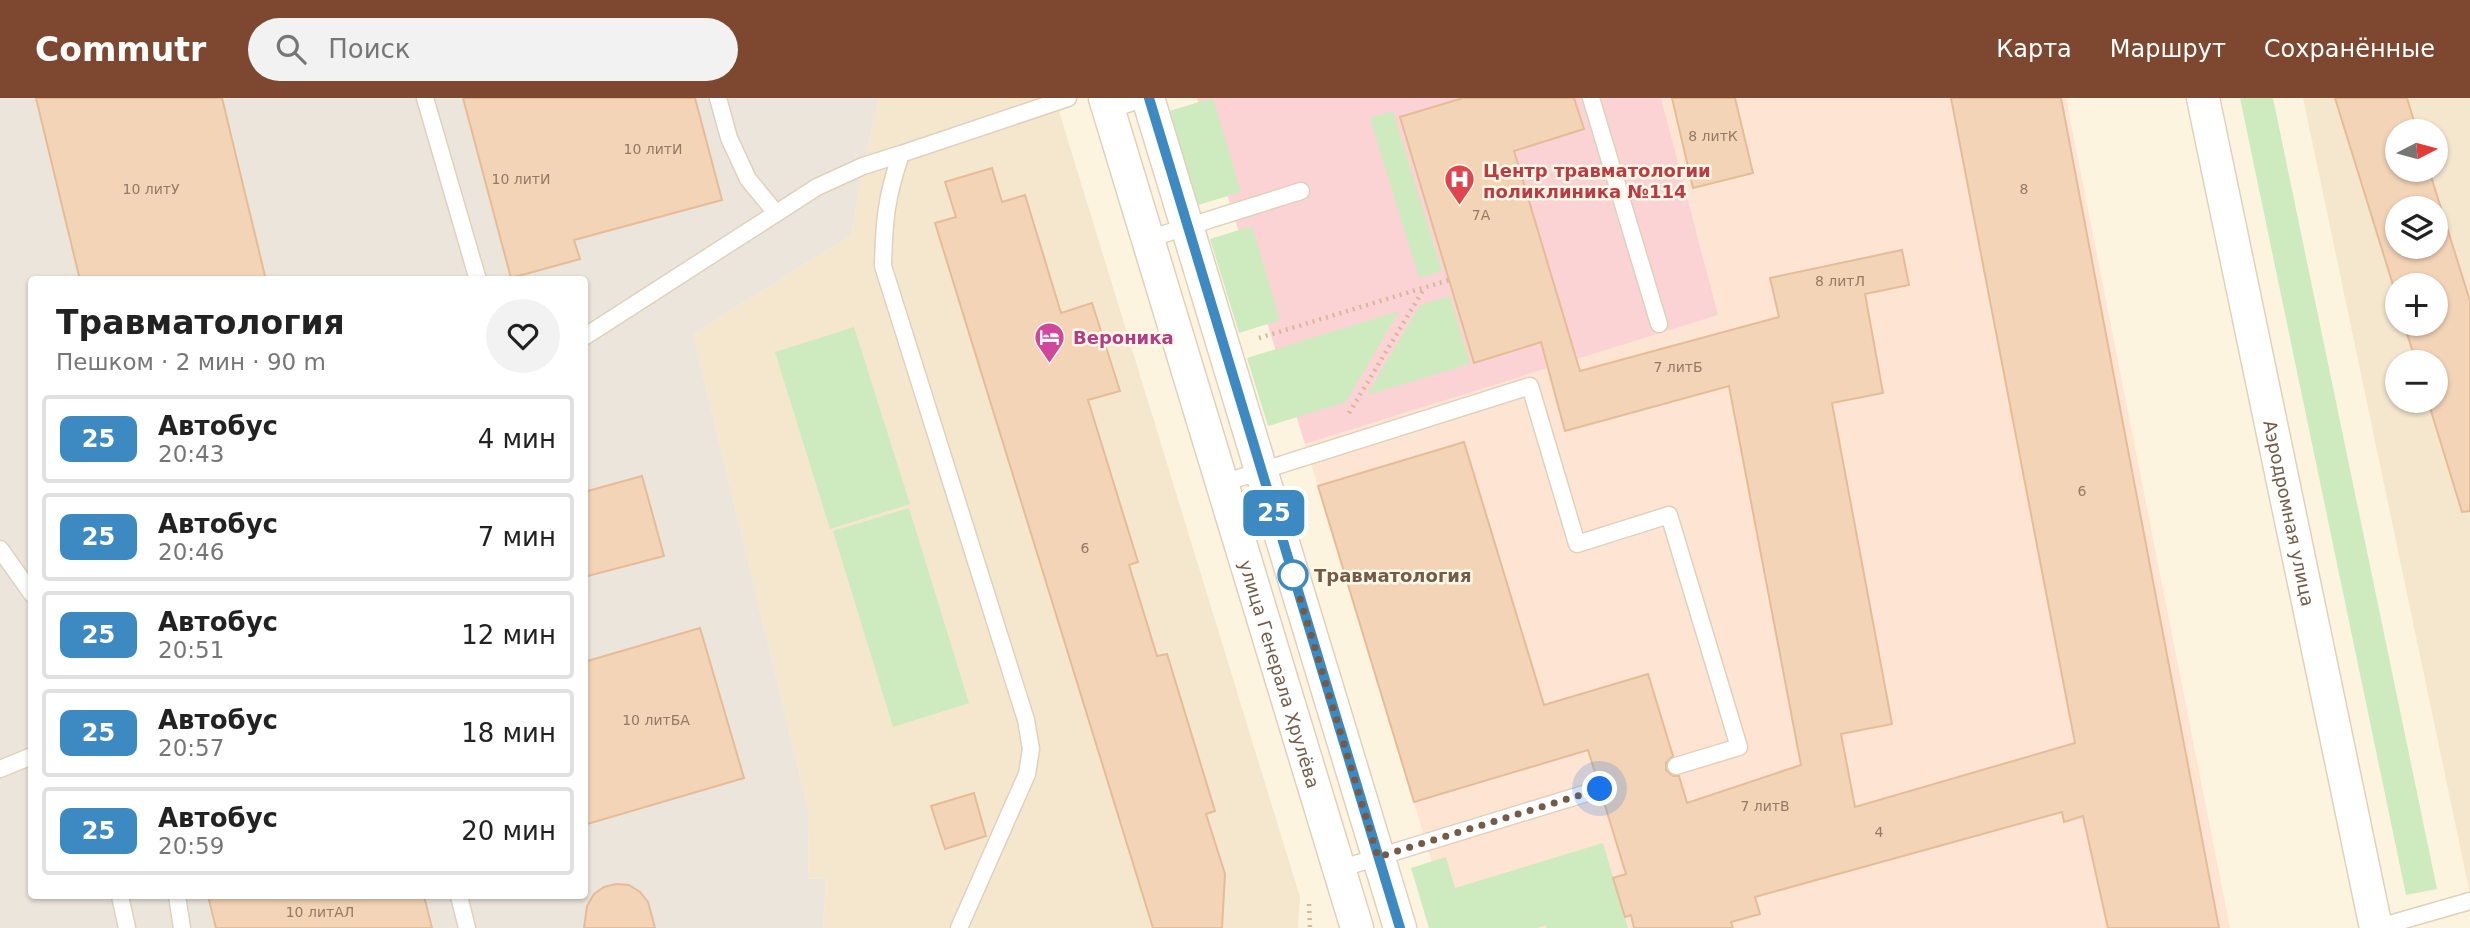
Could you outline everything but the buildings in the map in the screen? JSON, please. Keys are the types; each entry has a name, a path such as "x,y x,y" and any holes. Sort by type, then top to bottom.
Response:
{"street":[{"path":"1147,98 1400,928"},
{"name":"Аэродромная улица","path":"2203,98 2376,928"},
{"name":"улица Генерала Хрулёва","path":"1107,104 1357,928"}],"lane":[{"path":"425,98 477,276"},
{"path":"718,98 729,138 748,179 776,213"},
{"path":"588,334 817,187 863,166 1068,98"},
{"path":"1107,104 1147,98"},
{"path":"1591,98 1659,324"},
{"path":"901,154 891,182 884,219 883,267 1026,720 1031,749 1027,774 959,928"},
{"path":"1148,239 1301,191"},
{"path":"1223,484 1530,386 1577,544 1669,514 1739,747 1676,766"},
{"path":"0,549 28,588"},
{"path":"0,769 28,757"},
{"path":"1339,869 1600,789"},
{"path":"121,899 127,928"},
{"path":"178,899 183,928"},
{"path":"460,899 467,928"},
{"path":"2376,928 2470,901"}],"path":[{"path":"1256,338 1449,280"},
{"path":"1325,453 1425,287"}],"shaded area":[{"path":"0,98 879,98 851,235 693,334 809,814 808,879 826,878 823,928 0,928"},
{"path":"879,98 1055,98 1300,897 1298,928 823,928 826,878 808,879 809,814 693,334 851,235"},
{"name":"Центр травматологии поликлиника №114","path":"1197,98 1661,98 1718,315 1305,444"},
{"path":"1661,98 2066,98 2230,928 1452,928 1305,444 1717,315"},
{"path":"2303,98 2470,98 2470,894"}],"green space":[{"path":"1213,98 1241,192 1198,205 1169,111"},
{"path":"2240,98 2273,98 2437,889 2406,895"},
{"path":"1393,111 1442,271 1419,278 1370,118"},
{"path":"1252,226 1280,320 1239,333 1210,239"},
{"path":"1450,296 1470,364 1367,395 1420,305"},
{"path":"1399,311 1346,402 1268,426 1247,358"},
{"path":"854,327 910,504 830,529 775,352"},
{"path":"909,508 969,703 893,727 833,531"},
{"path":"1603,843 1628,928 1547,928 1546,925 1537,928 1429,928 1411,868 1446,857 1455,888"}],"bus line":[{"name":"25","path":"1149,98 1400,928"}],"place":[{"name":"Центр травматологии поликлиника №114","path":"1460,207"},
{"name":"Вероника","path":"1050,364"},
{"name":"Травматология","path":"1293,575"}],"route":[{"path":"1293,575 1378,857 1600,789"}]}
